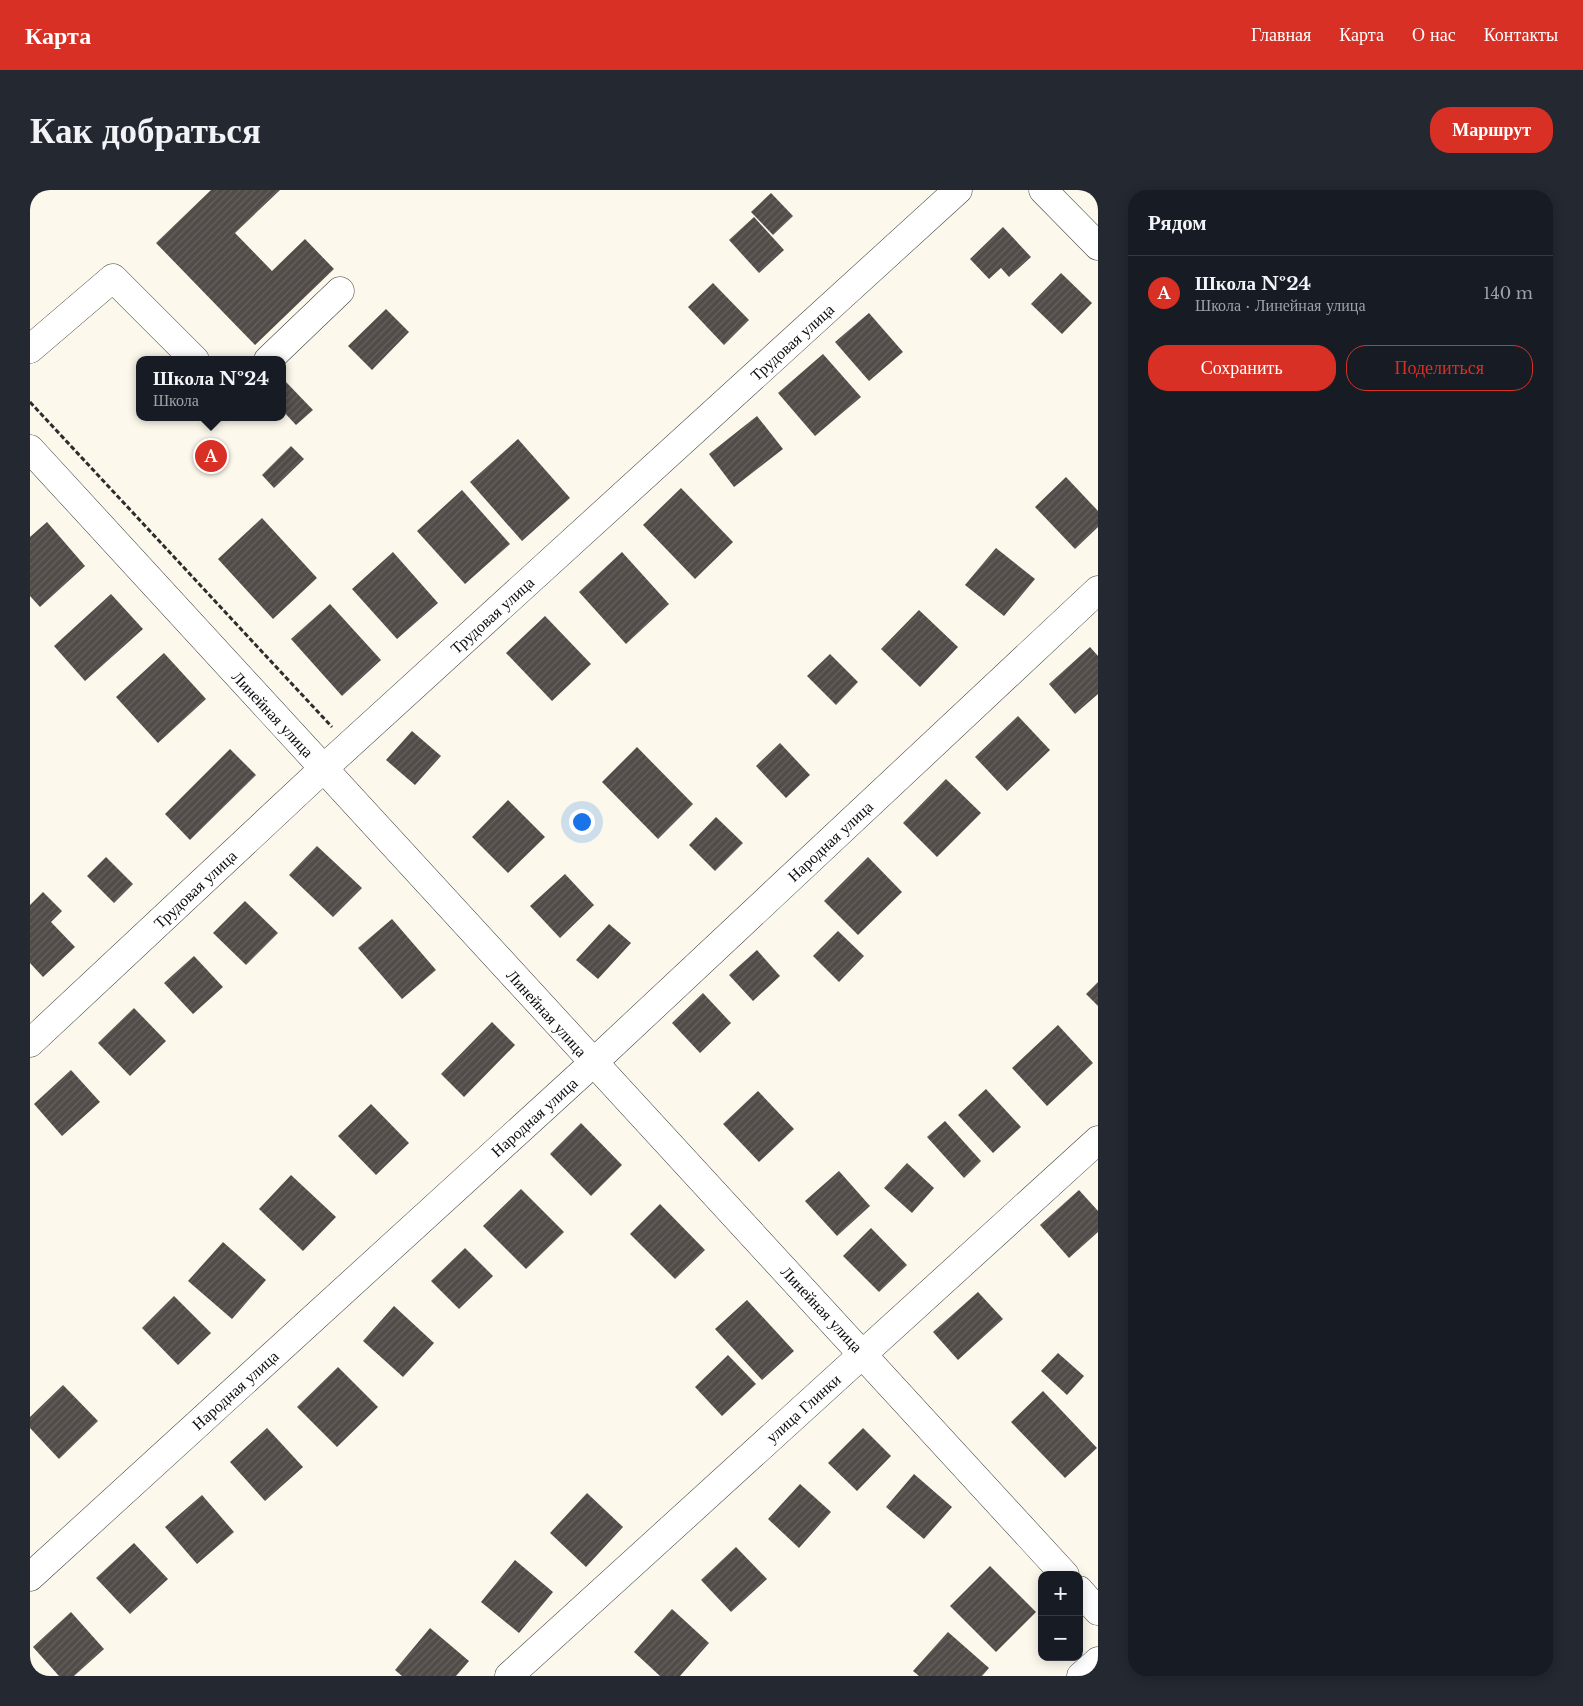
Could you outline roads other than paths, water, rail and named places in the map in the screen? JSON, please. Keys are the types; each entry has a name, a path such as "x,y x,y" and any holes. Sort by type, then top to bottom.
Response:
{"street":[{"name":"Трудовая улица","path":"30,1043 324,768 958,190"},
{"path":"1042,190 1098,246"},
{"path":"30,350 113,278 191,356"},
{"path":"272,356 340,291"},
{"name":"Линейная улица","path":"30,449 1061,1571"},
{"name":"Народная улица","path":"35,1562 593,1063 1098,590"},
{"name":"улица Глинки","path":"509,1676 1098,1140"},
{"path":"1083,1594 1098,1611"},
{"path":"1081,1676 1098,1661"}],"place":[{"name":"Школа №24","path":"211,456"}]}
